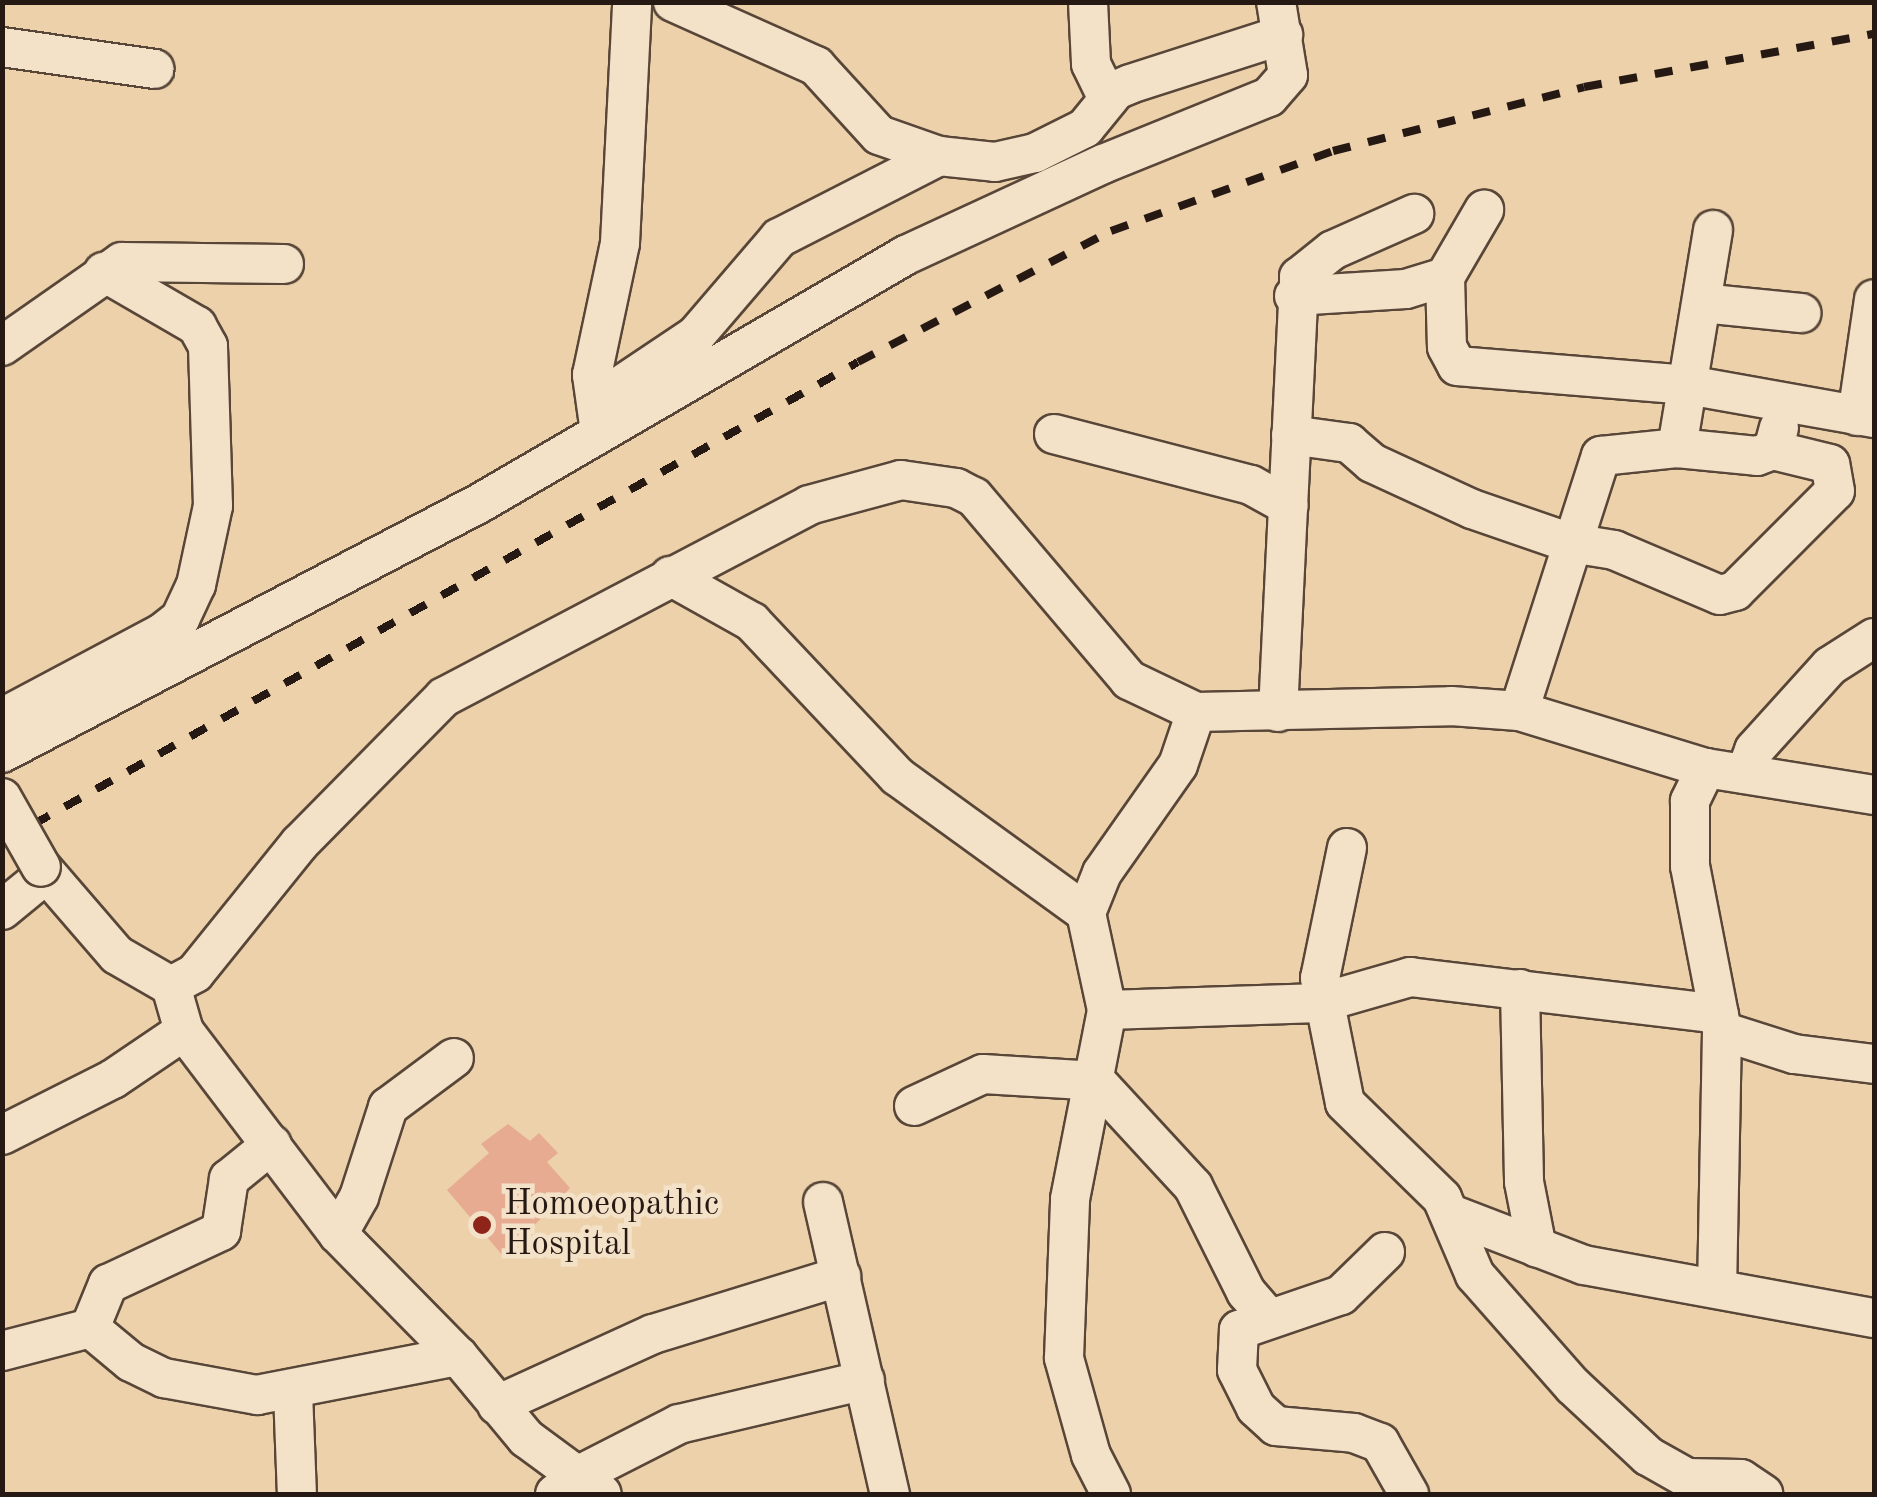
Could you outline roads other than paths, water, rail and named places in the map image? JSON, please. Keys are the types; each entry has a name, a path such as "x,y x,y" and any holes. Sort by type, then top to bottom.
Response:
{"street":[{"path":"598,417 594,358 620,243 632,2"},
{"path":"598,417 906,255 1103,164 1270,97 1288,75 1279,19 1130,84 1108,99 1085,128 1016,160 939,156 867,127 816,66 673,2"},
{"path":"1088,2 1091,64 1108,99"},
{"path":"2,46 154,69"},
{"path":"2,753 464,512 598,417 696,335 779,238 939,156"},
{"path":"1484,210 1445,277 1447,347 1457,366 1688,385 1866,417 1874,299"},
{"path":"1278,712 1289,506 1294,296 1308,266 1414,214"},
{"path":"1678,448 1713,230"},
{"path":"2,346 104,272 137,259 284,264"},
{"path":"2,718 162,634 189,606 200,570 213,506 208,346 198,326 104,272"},
{"path":"1294,296 1406,290 1445,277"},
{"path":"1702,303 1800,314"},
{"path":"1773,450 1784,402"},
{"path":"1054,434 1251,486 1289,506"},
{"path":"1291,435 1349,443 1372,463 1454,500 1571,543 1614,550 1706,592 1735,591 1835,491 1830,464 1773,450 1757,456 1678,448 1601,456 1571,543 1519,712"},
{"path":"170,986 195,972 286,860 419,716 670,576 822,501 901,480 956,488 974,497 1128,680 1196,712 1451,706 1519,712 1706,768 1874,795"},
{"path":"670,576 752,622 898,776 1086,912"},
{"path":"1744,774 1754,750 1830,666 1874,638"},
{"path":"1112,1494 1091,1455 1064,1358 1070,1198 1096,1081 1106,1010 1086,912 1102,873 1178,766 1196,712"},
{"path":"1706,768 1690,801 1690,866 1720,1022 1717,1288"},
{"path":"2,798 44,870 117,954 170,986 184,1031 338,1234 458,1356 526,1438 578,1488 679,1424 865,1380"},
{"path":"1347,848 1323,953 1320,1002 1345,1104 1452,1214 1476,1274 1573,1386 1648,1456 1687,1478 1742,1479 1763,1494"},
{"path":"2,910 44,870"},
{"path":"1106,1010 1320,1002 1410,977 1520,989 1720,1022 1794,1054 1874,1064"},
{"path":"1520,989 1524,1182 1536,1248"},
{"path":"2,1135 114,1078 184,1031"},
{"path":"338,1234 359,1197 388,1107 454,1058"},
{"path":"914,1106 983,1074 1096,1081 1193,1186 1246,1292 1270,1318"},
{"path":"90,1328 108,1284 221,1231 230,1179 272,1144"},
{"path":"823,1202 890,1494"},
{"path":"1452,1214 1584,1265 1717,1288 1782,1306 1874,1318"},
{"path":"1386,1252 1340,1295 1248,1325 1235,1340 1240,1382 1256,1408 1276,1426 1366,1435 1380,1444 1409,1494"},
{"path":"497,1405 653,1334 841,1276"},
{"path":"2,1351 90,1328"},
{"path":"90,1328 131,1362 164,1378 236,1393 293,1392 458,1356"},
{"path":"293,1392 296,1494"}],"railway":[{"path":"2,842 858,362 1111,231 1333,151 1584,87 1874,34"}],"place":[{"name":"Homoeopathic Hospital","path":"482,1225"}]}
